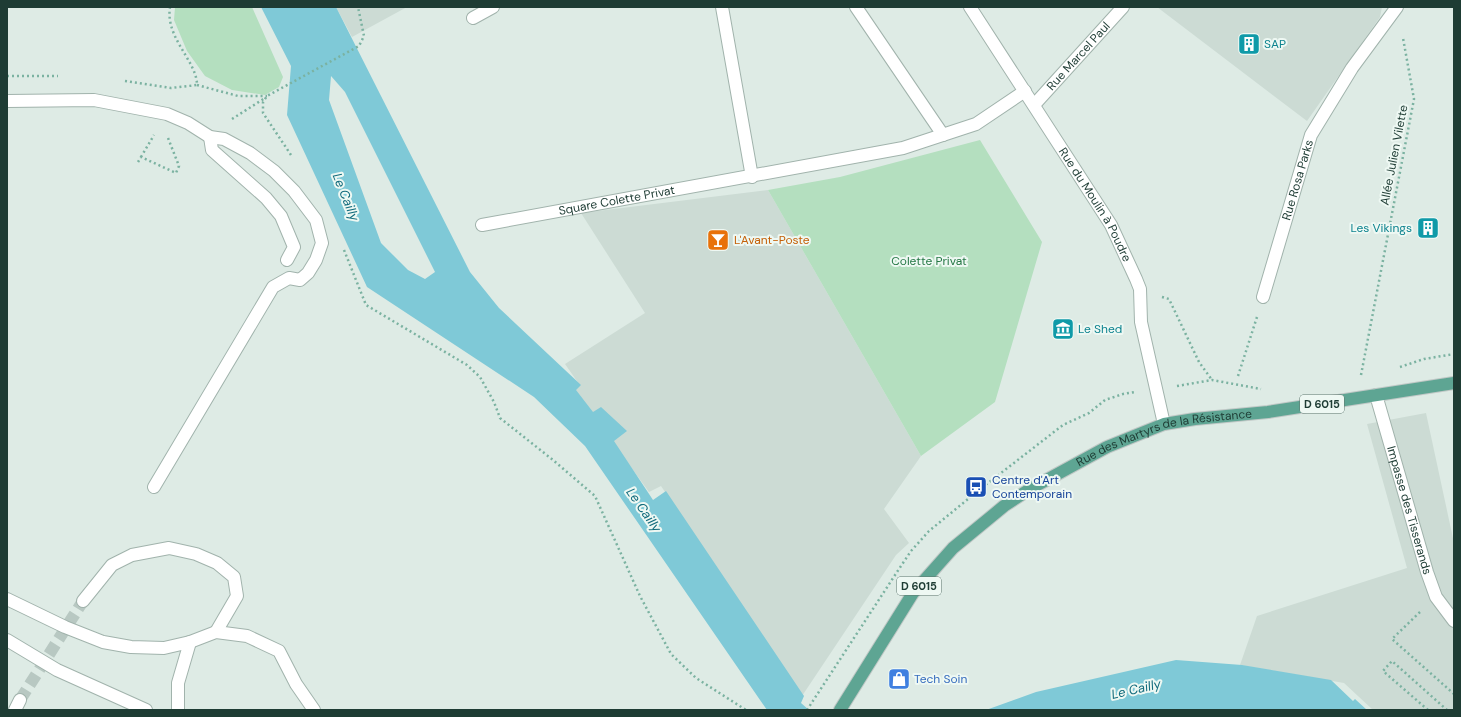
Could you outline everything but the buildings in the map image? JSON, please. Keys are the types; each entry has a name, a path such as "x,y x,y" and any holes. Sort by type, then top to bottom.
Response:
{"main road":[{"name":"Rue des Martyrs de la Résistance","path":"840,710 913,593 938,564 967,536 1004,506 1030,489 1107,447 1164,424 1195,419 1268,412 1454,383"}],"street":[{"path":"473,18 493,7"},
{"path":"722,7 752,177"},
{"path":"856,7 943,135"},
{"name":"Rue du Moulin à Poudre","path":"970,7 1111,225 1140,289 1141,322 1164,424"},
{"name":"Rue Marcel Paul","path":"1034,105 1122,7"},
{"name":"Rue Rosa Parks","path":"1263,297 1311,135 1352,68 1397,7"},
{"name":"Square Colette Privat","path":"482,225 752,177 903,148 976,124 1025,91"},
{"path":"7,101 94,100 167,114 188,123 210,137 224,139 250,153 274,172 294,191 316,220 322,243 316,260 308,273 300,280 288,278 273,287 154,487"},
{"path":"210,137 212,150 266,198 281,216 294,247 287,260"},
{"name":"Impasse des Tisserands","path":"1376,395 1427,572 1436,597 1454,621"},
{"path":"83,600 112,566 132,555 169,548 196,554 217,563 234,577 237,596 216,632"},
{"path":"7,599 65,627 103,642 131,647 164,648 190,642 216,632 247,636 279,651 296,684 314,710"},
{"path":"7,640 57,670 146,710"},
{"path":"178,710 178,683 190,642"}],"path":[{"path":"170,7 172,26 180,47 197,78 197,85"},
{"path":"210,137 236,116 267,96 280,91 359,46 364,36 358,7"},
{"name":"Allée Julien Vilette","path":"1361,378 1414,99 1397,7"},
{"path":"123,81 171,88 197,85 238,96 267,96"},
{"path":"267,96 263,102 263,112 296,162"},
{"path":"138,162 156,132"},
{"path":"141,157 176,173 179,166 167,138 163,135"},
{"path":"341,243 366,305 467,365 480,377 494,402 500,418 595,496 640,596 671,654 696,678 746,710"},
{"path":"1140,289 1169,299 1198,362 1212,380"},
{"path":"1238,376 1263,297"},
{"path":"1189,384 1212,380 1236,384"},
{"path":"1089,413 1105,400 1123,394"},
{"path":"1436,597 1392,639 1454,694"},
{"path":"1428,710 1383,671 1392,661 1447,710"}],"shaded area":[{"path":"336,7 407,7 352,37"},
{"path":"1157,7 1382,7 1380,17 1307,121"},
{"path":"768,190 921,456 884,509 909,543 896,555 802,696 661,486 649,492 575,390 579,384 565,364 645,313 581,213"},
{"path":"1426,413 1454,543 1454,710 1373,710 1344,683 1240,665 1257,616 1407,568 1367,424"}],"green space":[{"path":"175,7 252,7 283,77 279,87 265,95 232,90 205,76 187,51 174,20"},
{"name":"Colette Privat","path":"980,140 1042,242 995,402 921,456 768,190 840,177"}],"water":[{"name":"Le Cailly","path":"261,7 336,7 470,272 499,308 581,385 576,390 593,412 601,407 627,431 614,441 653,500 666,491 804,696 801,703 809,710 767,710 585,446 534,397 367,287 287,115 291,66","holes":["331,76 345,92 435,272 425,279 408,270 381,243 329,100"]},
{"name":"Le Cailly","path":"1176,660 1242,665 1331,680 1353,701 1355,699 1367,710 986,710 1036,692"}],"tunnel":[{"path":"20,700 83,601"}],"place":[{"name":"SAP","path":"1249,44"},
{"name":"Les Vikings","path":"1428,228"},
{"name":"L'Avant-Poste","path":"718,240"},
{"name":"Le Shed","path":"1063,329"},
{"name":"Centre d'Art Contemporain","path":"976,487"},
{"name":"Tech Soin","path":"899,679"}]}
